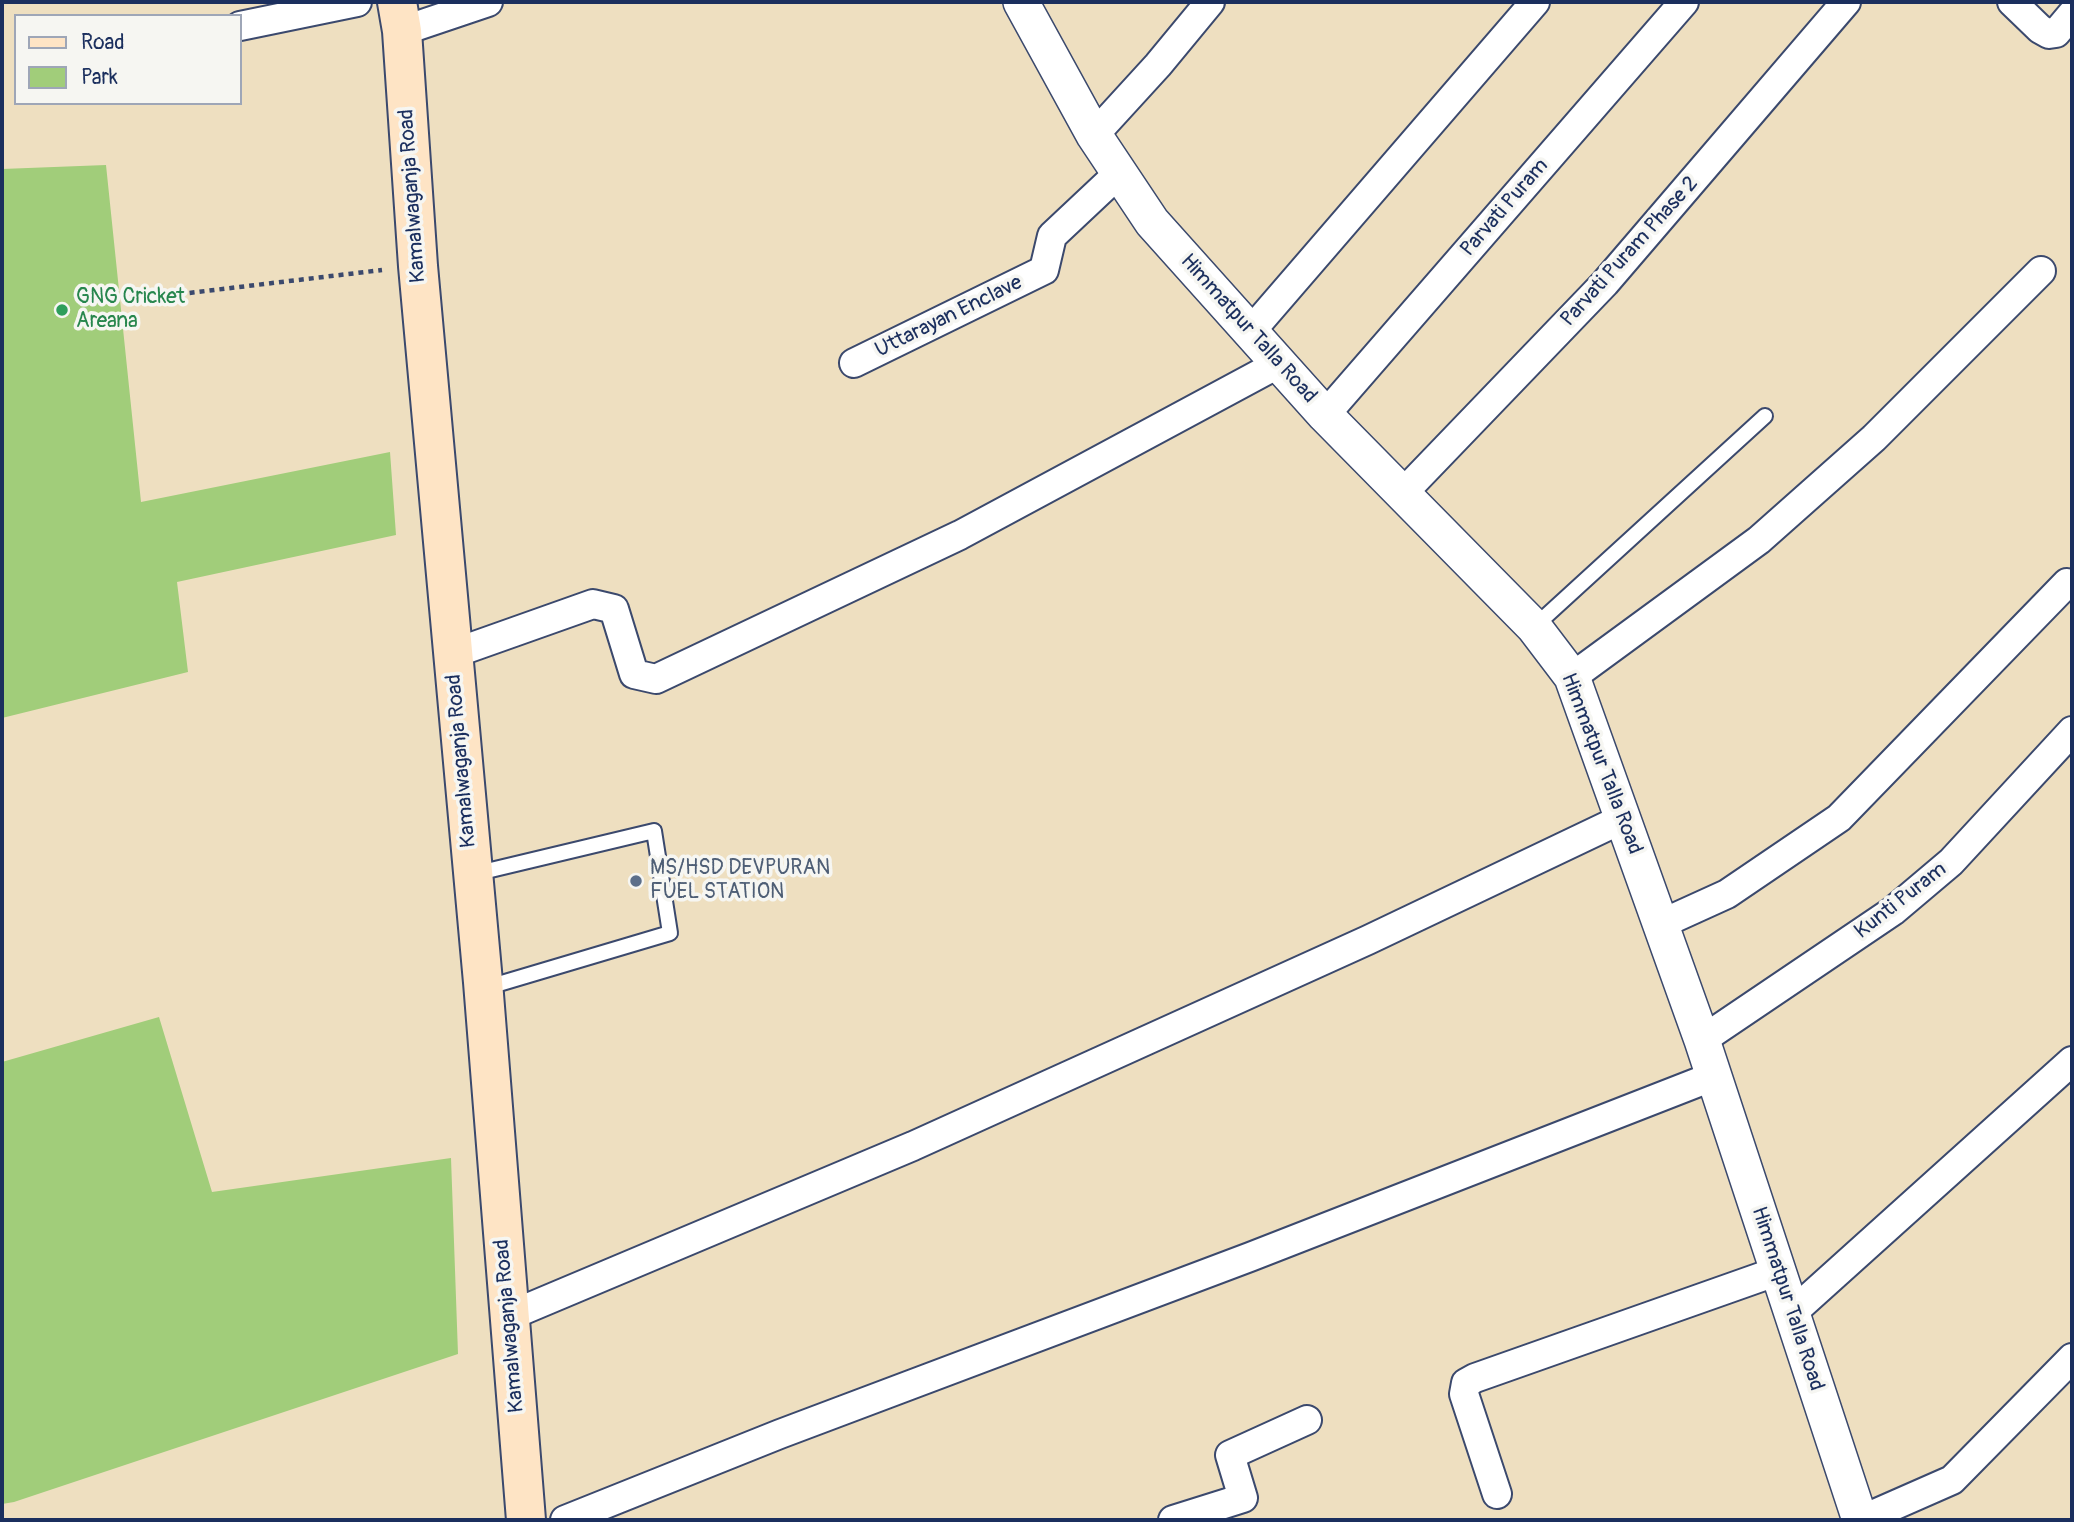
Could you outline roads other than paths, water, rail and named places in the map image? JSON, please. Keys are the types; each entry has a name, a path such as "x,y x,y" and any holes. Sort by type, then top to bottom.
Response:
{"main road":[{"name":"Kamalwaganja Road","path":"399,17 526,1520"}],"street":[{"path":"242,26 357,2"},
{"path":"399,17 488,2"},
{"name":"Himmatpur Talla Road","path":"1021,2 1094,135 1152,222 1325,415 1404,492 1534,627 1572,677 1702,1040 1861,1520"},
{"path":"1094,135 1158,65 1210,2"},
{"path":"1251,331 1535,2"},
{"name":"Parvati Puram","path":"1325,415 1684,2"},
{"name":"Parvati Puram Phase 2","path":"1404,492 1605,283 1846,2"},
{"path":"2012,2 2049,34 2056,33 2072,14"},
{"name":"Uttarayan Enclave","path":"854,363 1044,271 1052,236 1118,174"},
{"path":"1572,677 1759,540 1874,438 2041,271"},
{"path":"452,654 593,604 614,609 634,674 656,679 960,535 1278,364"},
{"path":"1661,924 1727,894 1839,818 2067,583"},
{"name":"Kunti Puram","path":"1702,1040 1893,911 1951,863 2072,731"},
{"path":"509,1316 926,1140 1368,940 1622,819"},
{"path":"1792,1313 2072,1061"},
{"path":"565,1520 779,1434 1263,1252 1714,1076"},
{"path":"1497,1494 1464,1394 1466,1383 1778,1271"},
{"path":"1861,1520 1952,1479 2072,1358"},
{"path":"1173,1520 1242,1498 1230,1455 1307,1420"}],"lane":[{"path":"1534,627 1765,416"},
{"path":"472,874 654,831 670,933 483,989"}],"place":[{"name":"GNG Cricket Areana","path":"62,310"},
{"name":"MS/HSD DEVPURAN FUEL STATION","path":"636,881"}]}
